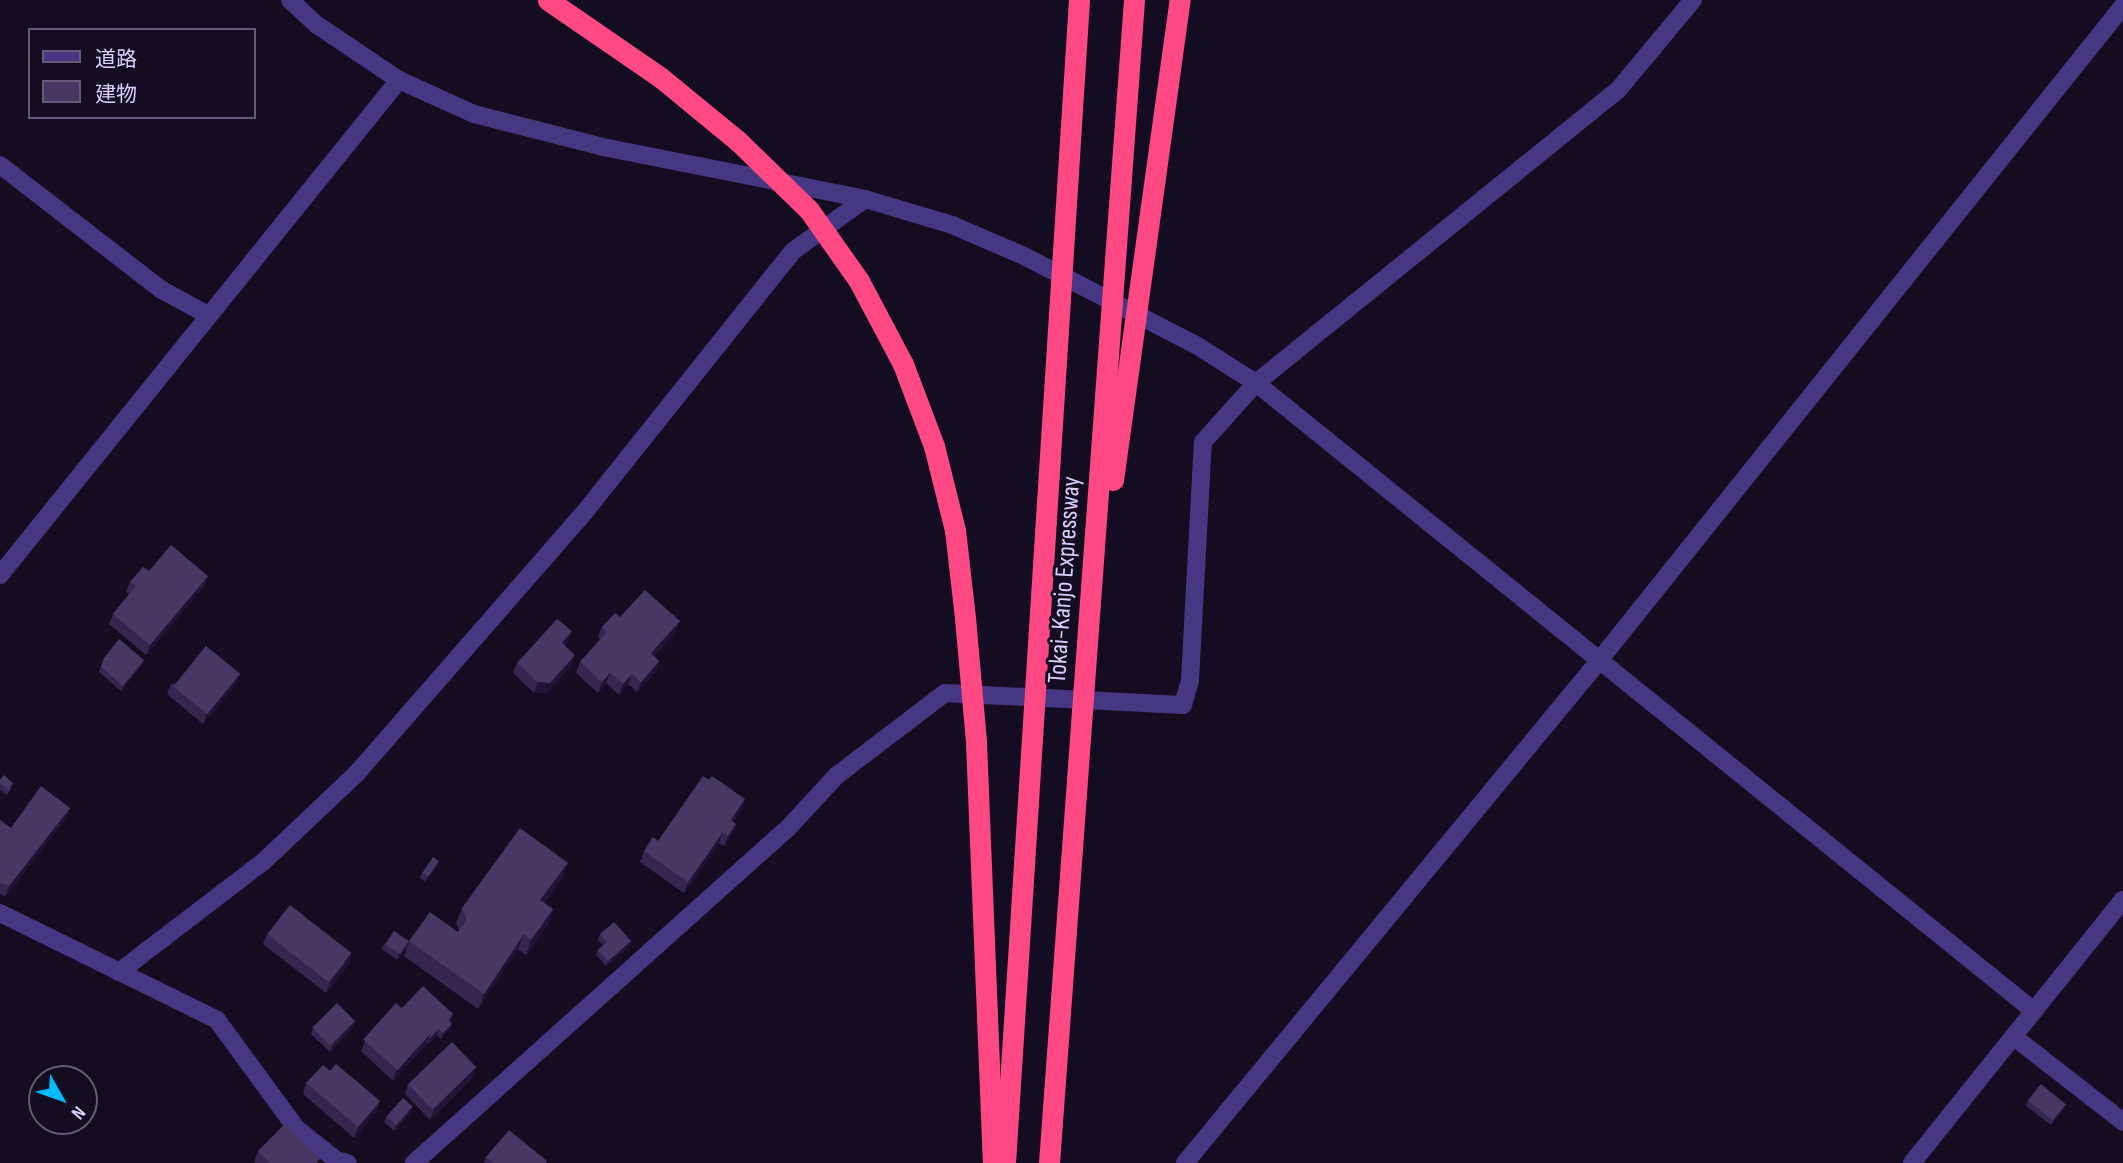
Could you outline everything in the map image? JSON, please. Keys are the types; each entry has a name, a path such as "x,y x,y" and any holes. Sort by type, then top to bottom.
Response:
{"highway":[{"path":"548,0 670,85 738,141 809,209 859,281 903,364 934,446 955,530 964,605 976,742 993,1163"},
{"name":"Tokai-Kanjo Expressway","path":"1005,1163 1079,0"},
{"name":"Tokai-Kanjo Expressway","path":"1049,1163 1134,0"},
{"path":"1087,662 1180,0"}],"street":[{"path":"290,0 317,25 399,80 474,114 537,132 865,199 952,225 1024,256 1196,345 1256,383 1598,662 2034,1011"},
{"path":"414,1163 789,827 836,776 945,693 1182,705 1190,680 1203,442 1256,383 1618,90 1693,0"},
{"path":"1185,1163 1598,662 2123,6"},
{"path":"0,575 206,314 399,80"},
{"path":"0,165 162,290 206,314"},
{"path":"118,972 263,862 356,773 587,509 793,251 865,199"},
{"path":"1912,1163 2123,900"},
{"path":"0,913 217,1020 296,1128 336,1160 348,1163"},
{"path":"2014,1037 2123,1122"}],"building":[{"path":"171,545 208,576 150,645 113,614 136,586 130,582 143,567 149,571"},
{"path":"645,590 680,621 651,653 659,661 641,682 632,674 623,684 610,673 602,682 580,662 607,632 602,627 615,613 620,617"},
{"path":"557,619 572,631 562,643 575,655 550,683 538,682 517,663"},
{"path":"119,639 144,660 123,686 101,667 104,658"},
{"path":"206,646 240,674 207,714 173,686"},
{"path":"4,775 13,783 9,790 0,783"},
{"path":"703,776 709,780 712,776 745,799 731,820 736,824 728,836 723,832 688,882 644,851 653,837 658,841"},
{"path":"41,786 70,808 9,886 0,882 0,820 11,828"},
{"path":"520,828 568,863 540,900 553,909 531,940 524,934 484,994 409,941 430,912 458,932 467,920 462,908"},
{"path":"433,857 439,861 428,877 422,873"},
{"path":"290,905 351,953 329,982 267,934"},
{"path":"614,922 631,941 608,961 598,950 607,942 600,934"},
{"path":"394,931 409,941 400,954 385,944"},
{"path":"423,986 453,1014 448,1019 452,1024 443,1033 439,1029 430,1038 430,1034 402,1008"},
{"path":"337,1003 355,1021 330,1045 312,1028"},
{"path":"396,1003 430,1034 397,1070 363,1039"},
{"path":"452,1042 476,1067 432,1110 408,1084"},
{"path":"336,1064 380,1101 358,1127 306,1083 323,1065 330,1071"},
{"path":"2041,1084 2066,1104 2053,1120 2028,1100"},
{"path":"403,1098 413,1107 396,1125 386,1117"},
{"path":"285,1124 320,1159 316,1163 270,1163 258,1151"},
{"path":"509,1130 547,1161 546,1163 494,1163 486,1157"}]}
